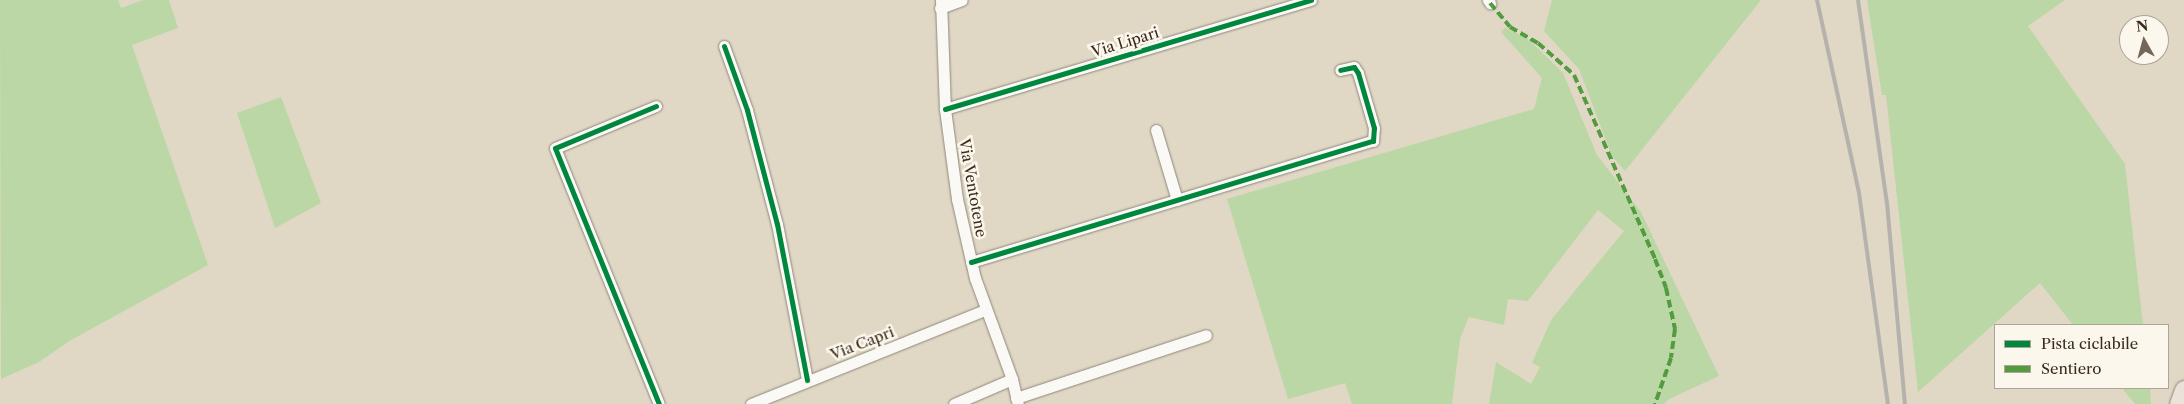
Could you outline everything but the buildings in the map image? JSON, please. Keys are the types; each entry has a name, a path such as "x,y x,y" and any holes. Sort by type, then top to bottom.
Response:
{"main road":[{"path":"2179,404 2184,390"}],"street":[{"path":"941,4 962,0"},
{"name":"Via Lipari","path":"945,109 1311,0"},
{"name":"Via Ventotene","path":"941,4 945,109 956,199 985,310 1012,379 1017,401"},
{"path":"724,46 747,110 777,224 807,380"},
{"path":"971,262 1373,141 1374,128 1358,73 1354,67 1340,70"},
{"path":"656,106 555,148 659,404"},
{"path":"1156,130 1177,200"},
{"name":"Via Capri","path":"750,404 985,310"},
{"path":"1017,401 1206,335"},
{"path":"954,404 1012,379"}],"green space":[{"path":"0,0 118,0 121,8 143,0 169,0 178,28 132,45 208,265 71,340 39,362 1,379"},
{"path":"1552,0 1761,0 1625,171 1612,156 1579,69 1544,31"},
{"path":"1867,0 2065,0 2028,26 2125,164 2143,324 2072,324 2040,283 1918,392 1886,95 1882,95"},
{"path":"1505,28 1527,38 1563,73 1597,155 1641,212 1719,376 1669,399 1664,404 1489,404 1496,362 1531,384 1540,367 1532,363 1551,320 1624,231 1598,210 1528,301 1508,299 1504,325 1469,317 1460,339 1452,404 1352,404 1345,383 1288,399 1227,199 1534,109 1542,78 1501,32"},
{"path":"281,97 321,203 275,228 237,113"},
{"path":"2123,389 2150,389 2151,404 2135,404"}],"railway":[{"path":"1817,0 1859,193 1888,404"},
{"path":"1858,0 1887,203 1905,404"}],"marked path":[{"path":"1490,3 1510,27 1538,43 1574,75 1655,259 1666,288 1675,329 1671,358 1655,404"}],"cycle path":[{"path":"945,109 1311,0"},
{"path":"724,46 747,110 777,224 807,380"},
{"path":"971,262 1373,141 1374,128 1358,73 1354,67 1340,70"},
{"path":"656,106 555,148 659,404"}]}
